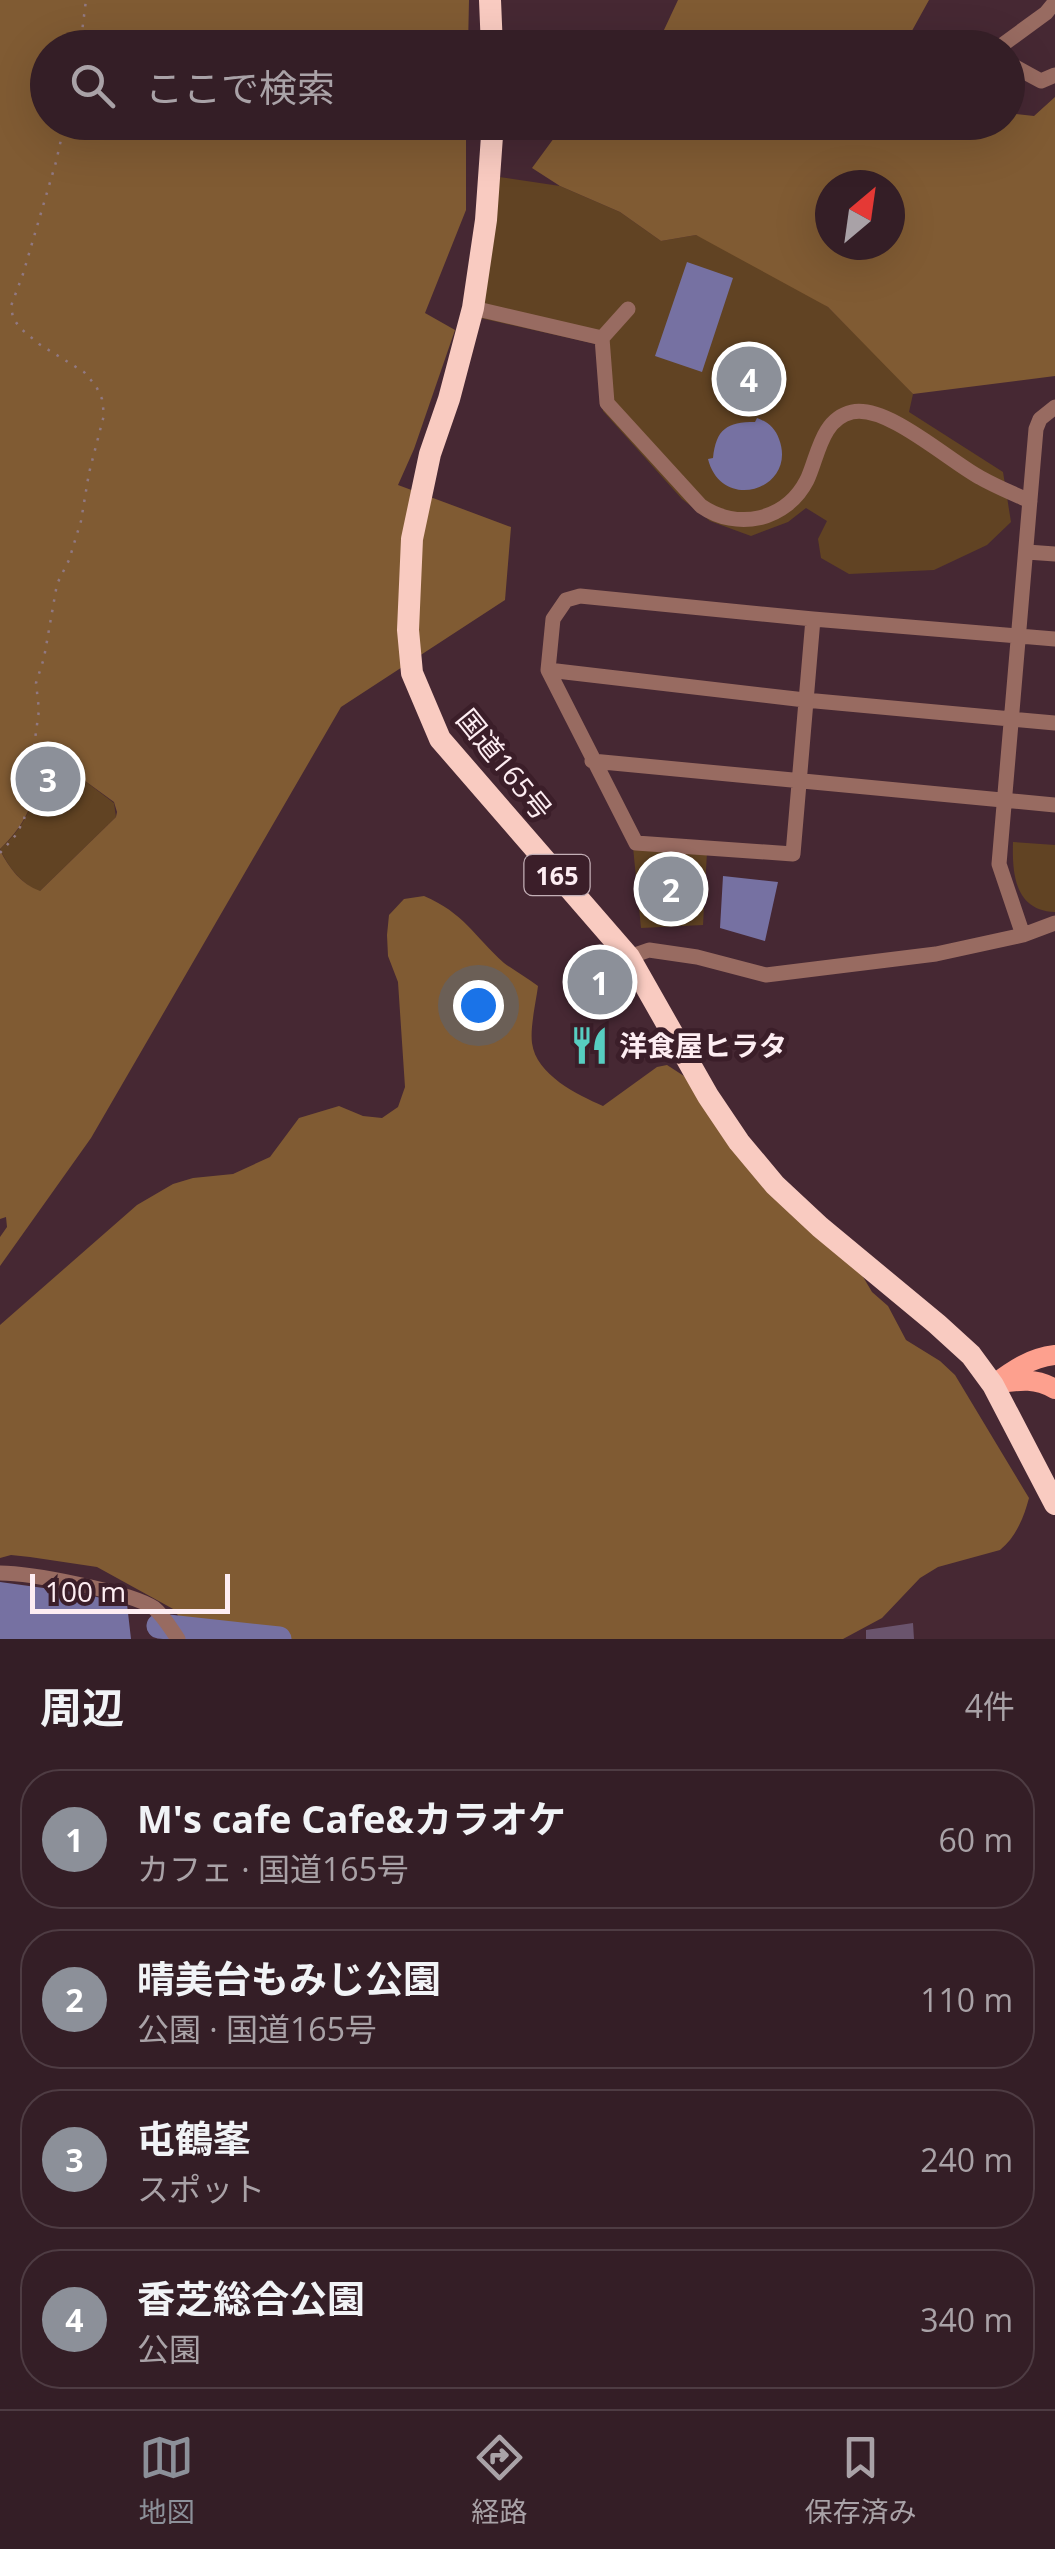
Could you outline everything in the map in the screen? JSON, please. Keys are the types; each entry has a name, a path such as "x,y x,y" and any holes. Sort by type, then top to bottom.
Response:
{"highway":[{"path":"490,0 491,30"},
{"name":"国道165号","path":"491,140 486,220 472,308 430,454 412,539 408,630 412,673 440,740 629,957 738,1142 820,1227 971,1355 993,1385 1055,1504"}],"main road":[{"path":"993,1385 1036,1358 1055,1356"},
{"path":"993,1385 1027,1379 1055,1390"}],"street":[{"path":"1021,30 1050,8 1055,30"},
{"path":"1025,73 1041,82 1055,76"},
{"path":"472,308 602,338"},
{"path":"628,308 602,338 607,404 701,506 721,517 748,521 781,509 806,482 827,430 851,412 888,418 979,477 1030,501"},
{"path":"1023,935 999,864 1036,429 1040,419 1055,407"},
{"path":"1027,552 1055,554"},
{"path":"813,619 793,854 636,843 548,670 552,619 566,600 580,596 1055,639"},
{"path":"548,670 805,700 1055,723"},
{"path":"592,760 1055,805"},
{"path":"629,957 648,950 697,957 766,975 936,954 1023,935 1055,923"},
{"path":"0,1574 54,1580 137,1599 156,1610 178,1639"}],"path":[{"path":"82,30 86,0"},
{"path":"0,853 24,820 39,710 36,682 57,584 69,560 80,521 104,414 96,386 84,372 39,344 12,318 11,306 61,140"}],"shaded area":[{"path":"0,0 469,0 468,30 30,30 30,140 466,140 466,210 425,313 455,330 398,485 511,527 505,600 341,707 91,1138 0,1266 0,1237 7,1227 6,1217 0,1219 0,850 16,875 40,891 116,817 114,802 44,751 26,815 0,849"},
{"path":"678,0 929,0 912,30 664,30"},
{"path":"1055,97 1055,376 913,394 828,307 696,235 661,241 620,212 560,186 532,168 553,140 1025,140 1025,115 1034,116"},
{"path":"499,177 560,186 620,212 661,241 696,235 765,264 828,307 885,364 913,394 909,412 1003,472 1011,522 987,545 934,570 849,574 821,558 818,539 827,521 806,508 788,522 751,536 710,521 682,499 603,411 596,344 480,318"},
{"path":"687,262 733,278 702,372 655,356"},
{"path":"757,418 771,426 779,439 782,456 778,471 769,482 756,488 728,486 716,476 708,459 713,458 717,440 725,429 755,422"},
{"path":"44,750 114,803 116,817 39,892 16,874 0,849 26,815"},
{"path":"1013,842 1055,845 1055,912 1042,910 1024,898 1015,878"},
{"path":"633,847 707,852 703,925 641,928"},
{"path":"723,876 778,882 765,941 720,928"},
{"path":"424,896 459,918 504,963 538,986 532,1043 541,1065 550,1074 603,1106 657,1067 667,1065 684,1076 862,1275 872,1292 888,1306 906,1340 955,1375 1029,1498 1019,1526 1000,1550 938,1567 920,1578 882,1618 843,1639 190,1639 175,1610 97,1567 11,1555 0,1558 0,1325 137,1205 173,1184 233,1174 270,1157 299,1118 339,1106 363,1116 382,1118 398,1107 405,1087 398,982 388,956 389,915 404,899"},
{"path":"0,1582 127,1604 131,1639 0,1639"}],"building":[{"path":"913,1623 914,1639 866,1639 866,1630"}],"waterway":[{"path":"159,1626 279,1639"}],"place":[{"name":"香芝総合公園","path":"749,379"},
{"name":"屯鶴峯","path":"48,779"},
{"name":"晴美台もみじ公園","path":"671,889"},
{"name":"M's cafe Cafe&カラオケ","path":"600,982"},
{"name":"洋食屋ヒラタ","path":"589,1045"}]}
